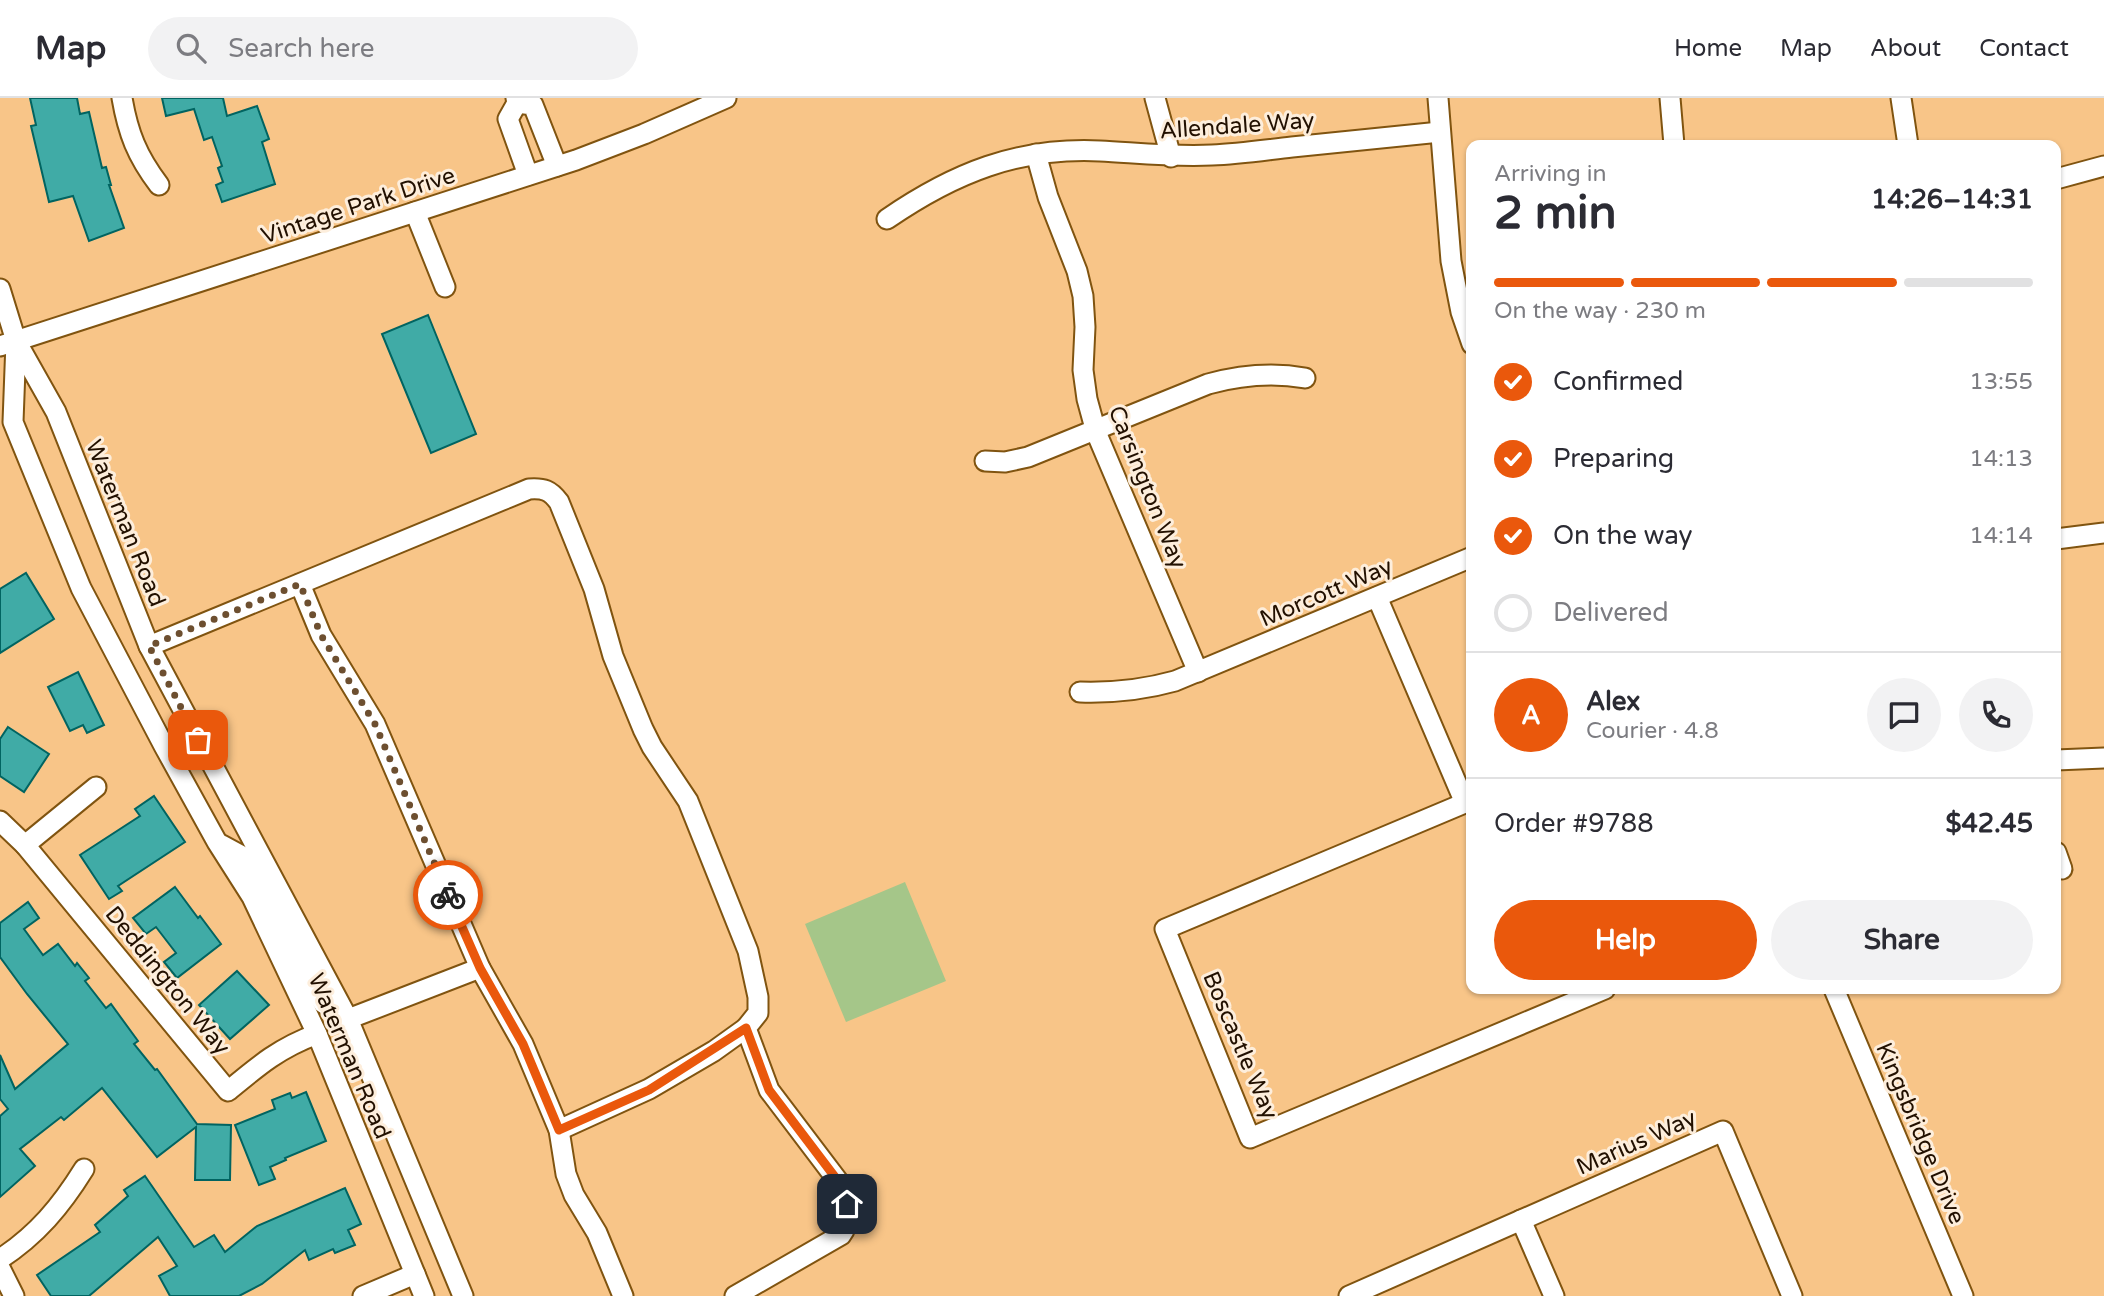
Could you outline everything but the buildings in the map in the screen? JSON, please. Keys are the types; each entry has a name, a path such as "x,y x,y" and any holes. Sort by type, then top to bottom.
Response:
{"street":[{"path":"122,98 141,161 159,185"},
{"name":"Vintage Park Drive","path":"8,343 557,166 645,134 726,98"},
{"path":"1155,98 1171,157"},
{"path":"1438,98 1451,261 1466,327"},
{"path":"1670,98 1674,140"},
{"path":"1901,98 1907,140"},
{"path":"528,175 508,119 516,100 533,105 557,166"},
{"name":"Allendale Way","path":"887,219 922,194 954,178 989,164 1036,154 1100,151 1171,157 1216,155 1440,132"},
{"name":"Carsington Way","path":"1036,154 1048,197 1077,271 1083,296 1083,370 1096,432 1198,672"},
{"path":"2061,178 2104,166"},
{"path":"415,212 445,287"},
{"name":"Waterman Road","path":"0,289 8,343 13,422 81,588 218,842 252,897 317,1034 424,1296"},
{"name":"Waterman Road","path":"8,343 56,412 149,646 348,1019 463,1296"},
{"path":"985,461 1005,462 1028,457 1096,432 1208,384 1236,377 1267,374 1305,378"},
{"path":"149,646 529,489 542,488 552,493 564,513 594,589 613,656 643,729 688,801 748,951 758,996 758,1013 746,1028 649,1090 559,1130"},
{"path":"2061,538 2104,533"},
{"name":"Morcott Way","path":"1080,692 1112,693 1144,689 1198,672 1466,560"},
{"path":"300,584 321,635 375,724 480,968 523,1044 559,1130 566,1174 574,1195 597,1233 623,1296"},
{"path":"1377,597 1466,797"},
{"path":"2061,760 2104,758"},
{"path":"25,845 96,787"},
{"name":"Boscastle Way","path":"1466,803 1165,929 1250,1138 1593,994"},
{"name":"Deddington Way","path":"0,821 25,845 228,1091 270,1057 291,1044 317,1034"},
{"name":"Waterman Road","path":"218,842 246,858 323,1003 348,1019"},
{"path":"348,1019 480,968"},
{"name":"Kingsbridge Drive","path":"1836,994 1963,1296"},
{"path":"735,1296 841,1234 848,1216 841,1185 769,1090 746,1028"},
{"name":"Marius Way","path":"1521,1220 1723,1131 1792,1296"},
{"path":"0,1259 22,1245 44,1225 84,1169"},
{"path":"1349,1296 1521,1220 1554,1296"},
{"path":"0,1268 14,1296"},
{"path":"363,1296 415,1274"}],"green space":[{"path":"905,882 946,981 846,1022 805,924"}],"way so far":[{"path":"198,740 149,646 300,584 321,635 375,724 448,895"}],"route":[{"path":"448,895 480,968 523,1044 559,1130 649,1090 714,1051 746,1028 769,1090 841,1185 847,1204"}]}
